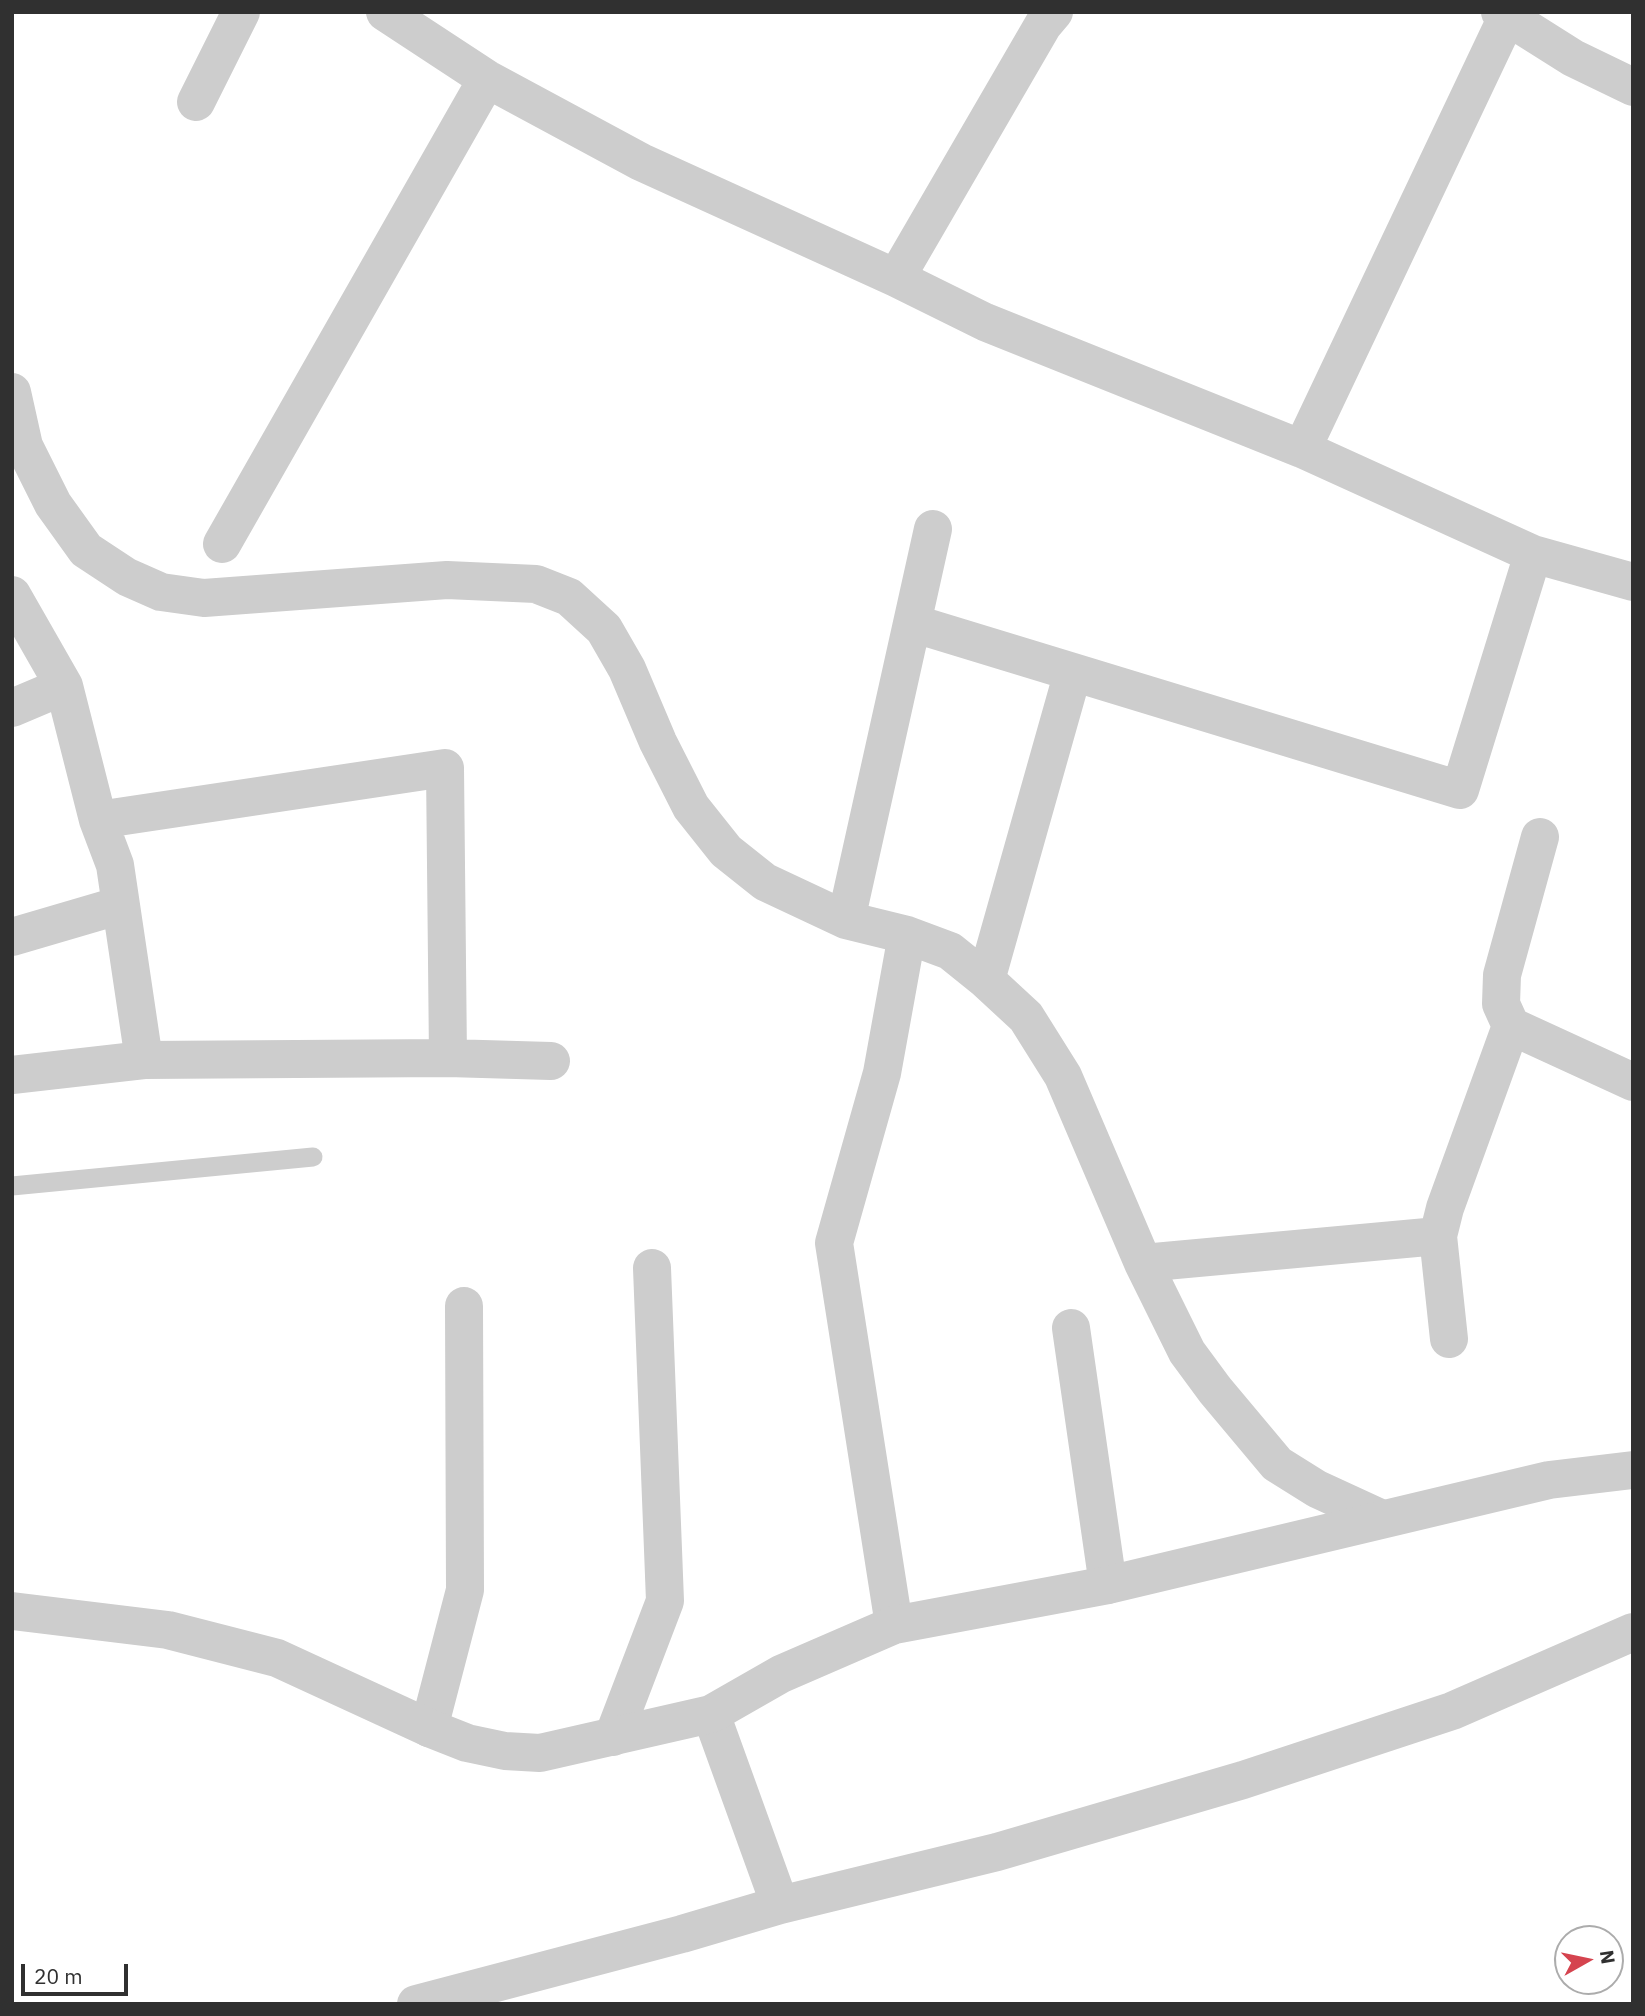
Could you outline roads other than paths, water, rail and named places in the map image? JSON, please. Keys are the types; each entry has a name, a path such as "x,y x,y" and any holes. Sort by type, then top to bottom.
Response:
{"street":[{"path":"196,102 241,12"},
{"path":"385,12 487,79 641,162 896,278 985,322 1302,449 1533,554 1633,582"},
{"path":"896,278 1043,25 1054,12"},
{"path":"1302,449 1504,15 1573,58 1633,86"},
{"path":"222,544 487,79"},
{"path":"12,392 24,446 53,504 86,550 127,577 161,592 204,598 447,580 536,584 569,597 604,629 627,669 691,807 726,851 765,882 846,920 907,935 950,951 986,979 1026,1017 1063,1076 1143,1263 1187,1352 1277,1464 1317,1489 1380,1518"},
{"path":"846,920 933,529"},
{"path":"912,623 1460,790 1533,554"},
{"path":"12,595 64,686 98,820 115,865 144,1060"},
{"path":"986,979 1073,672"},
{"path":"12,708 64,686"},
{"path":"98,820 445,768 448,1058"},
{"path":"1540,837 1502,975 1501,1004 1511,1026 1633,1082"},
{"path":"12,937 121,905"},
{"path":"894,1625 834,1243 882,1073 907,935"},
{"path":"1449,1339 1438,1236 1445,1208 1511,1026"},
{"path":"12,1075 144,1060 448,1058 551,1061"},
{"path":"1143,1263 1438,1236"},
{"path":"613,1737 665,1601 652,1268"},
{"path":"429,1728 465,1590 464,1306"},
{"path":"1071,1328 1108,1585"},
{"path":"12,1611 168,1630 276,1658 467,1743 505,1751 540,1753 710,1714 781,1674 894,1625 1108,1585 1380,1518 1549,1480 1633,1470"},
{"path":"416,2004 682,1934 780,1905 997,1852 1243,1780 1452,1711 1633,1632"},
{"path":"710,1714 780,1905"}],"lane":[{"path":"12,1186 313,1157"}]}
